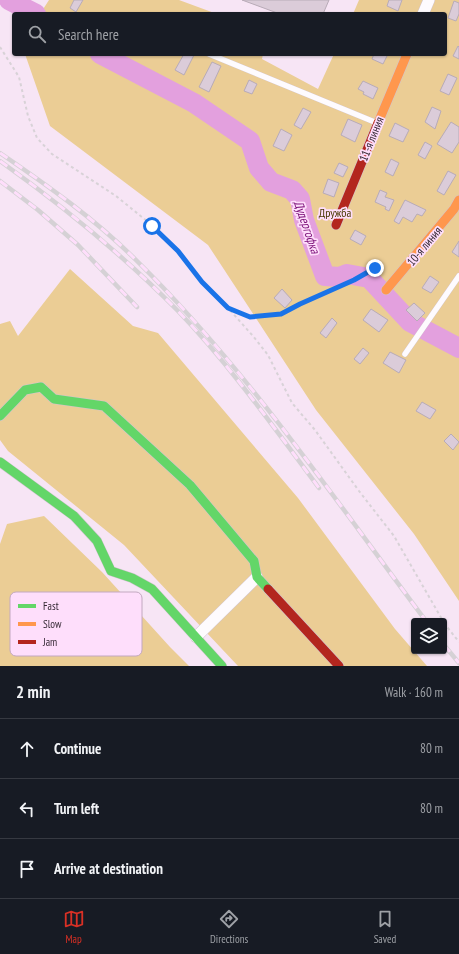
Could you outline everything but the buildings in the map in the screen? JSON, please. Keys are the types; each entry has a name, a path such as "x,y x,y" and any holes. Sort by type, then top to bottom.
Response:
{"street":[{"path":"424,12 429,0"},
{"name":"11-я линия","path":"336,225 406,56"},
{"name":"10-я линия","path":"386,290 457,208"},
{"path":"0,416 26,390 41,387 54,400 104,406 190,485 254,561 257,576 339,666"},
{"path":"0,462 74,516 97,541 111,571 132,578 152,589 222,666"},
{"path":"196,637 257,576"}],"lane":[{"path":"214,56 378,124"},
{"path":"405,354 459,276"}],"path":[{"path":"0,47 19,77 28,116 37,138 52,154 116,196 152,226 178,251 202,282 228,308 268,355 292,403 316,430 359,491 394,536 441,618"},
{"path":"228,308 250,317 281,314 354,280 375,268"},
{"path":"447,627 459,642"}],"green space":[{"path":"49,0 179,0 212,12 41,12"},
{"name":"Дружба","path":"359,0 459,0 459,601 414,534 316,410 208,245 50,126 26,56 263,56 262,59 318,89 333,56 447,56 447,12 354,12"},
{"path":"70,269 133,326 158,333 298,498 395,629 411,648 411,654 417,654 427,666 238,666 124,545 8,451 0,440 0,324 10,321 18,336"},
{"path":"44,516 102,572 120,592 10,592 10,656 142,656 142,616 189,666 0,666 0,544 7,524"}],"waterway":[{"name":"Дудергофка","path":"9,0 32,12"},
{"name":"Дудергофка","path":"104,56 194,103 250,141 259,168 271,182 292,190 300,199 304,220 325,276 340,277 347,274 369,278 410,322 459,348"}],"railway":[{"path":"0,153 53,190 104,230 176,301 252,389 424,618"},
{"path":"0,161 92,232 136,270 178,311 197,331 233,375 319,488"},
{"path":"0,181 38,210 78,245 137,307"},
{"path":"447,649 459,663"}],"traffic: fast":[{"path":"0,416 25,390 41,387 54,399 104,406 190,485 254,561 257,577 268,589"},
{"path":"0,462 74,516 97,541 111,571 132,578 152,589 222,666"}],"traffic: slow":[{"path":"378,123 406,56"},
{"path":"386,290 454,209 459,200"}],"traffic: jam":[{"path":"336,225 378,123"},
{"path":"268,589 339,666"}],"route":[{"path":"152,226 178,251 202,282 228,308 250,317 281,314 331,289 354,280 375,268"}]}
